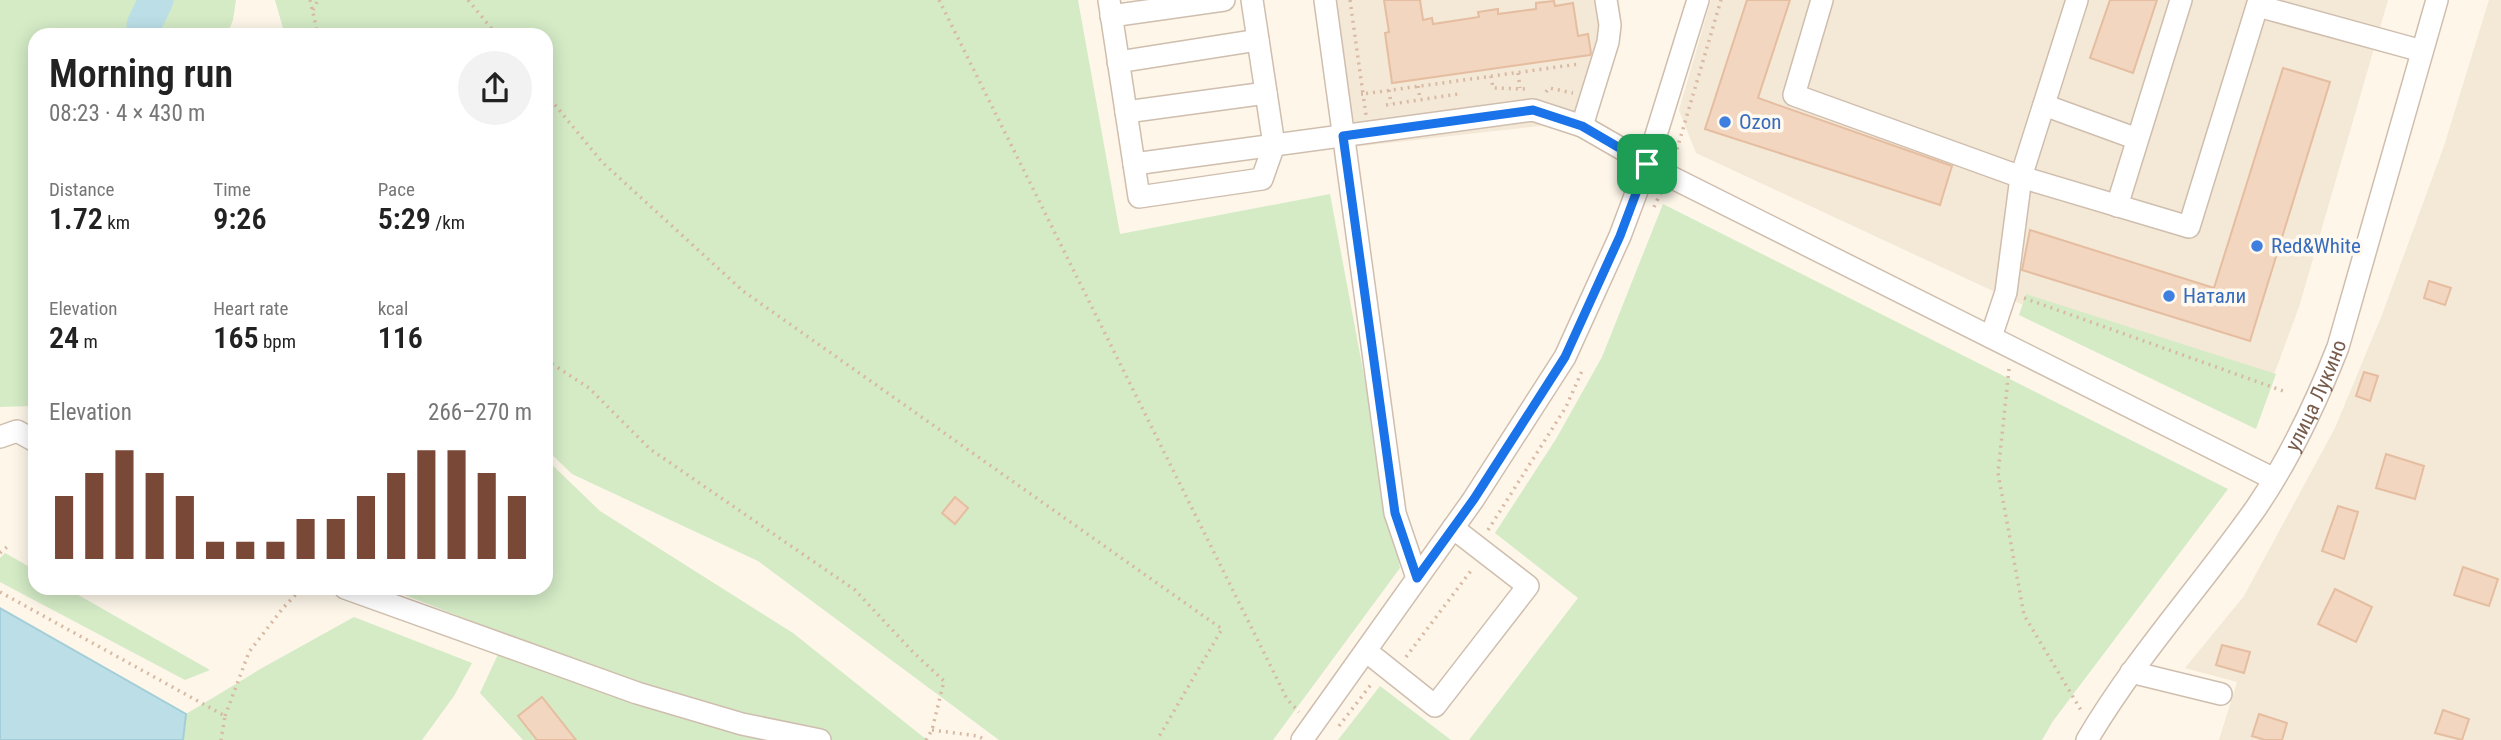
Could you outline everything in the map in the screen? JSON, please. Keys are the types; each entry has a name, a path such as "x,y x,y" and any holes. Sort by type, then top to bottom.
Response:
{"street":[{"path":"1224,0 1110,8 1139,197 1262,179 1274,145 1252,0"},
{"path":"1325,0 1395,513 1417,578"},
{"path":"1582,126 1608,42 1610,25 1606,0"},
{"path":"1307,734 1453,528 1565,357 1620,236 1647,164 1698,0"},
{"path":"1822,0 1794,95 2021,177 2189,227 2259,3 2422,51"},
{"path":"1991,337 2006,292 2021,177 2077,0"},
{"path":"2117,206 2182,0"},
{"name":"улица Лукино","path":"2087,740 2131,673 2255,509 2274,480 2323,384 2338,347 2437,0"},
{"path":"1118,62 1258,40"},
{"path":"1126,112 1266,93"},
{"path":"2044,105 2129,136"},
{"path":"1134,164 1533,110 1582,126 1669,176 2274,480"},
{"path":"0,437 17,431 28,437"},
{"path":"1366,651 1435,706 1528,586 1453,528"},
{"path":"364,595 637,693 742,724 820,740"},
{"path":"2131,673 2221,694"}],"path":[{"path":"310,0 317,28"},
{"path":"313,10 318,0"},
{"path":"468,0 491,28"},
{"path":"939,0 1287,699 1307,734"},
{"path":"1350,0 1363,93 1580,64"},
{"path":"1669,176 1721,0"},
{"path":"1518,72 1520,88"},
{"path":"1418,86 1420,99"},
{"path":"1390,90 1389,104 1458,94"},
{"path":"553,102 602,162 743,291 1222,629 1157,740"},
{"path":"2006,292 2286,392"},
{"path":"553,365 589,388 650,449 855,590 944,681 932,730 926,740"},
{"path":"2009,369 1998,472 2024,615 2082,712"},
{"path":"0,553 8,546"},
{"path":"0,592 225,716"},
{"path":"221,740 225,716 249,652 295,595"},
{"path":"932,730 978,736 985,740"}],"shaded area":[{"path":"1313,0 1619,0 1622,26 1594,120 1335,149"},
{"path":"1711,0 2388,0 2299,307 2260,412 2215,394 1696,153 1679,110"},
{"path":"2489,0 2501,0 2501,740 2219,740 2237,682 2185,668 2244,596 2335,428 2382,315 2444,146"}],"green space":[{"path":"0,0 236,0 230,28 28,28 28,406 0,407"},
{"path":"275,0 1078,0 1120,234 1330,194 1400,568 1273,740 999,740 758,561 572,474 553,456 553,28 283,28"},
{"path":"1663,204 2228,489 2053,721 2042,740 1469,740 1578,598 1495,533 1556,439 1602,357"},
{"path":"2026,294 2276,374 2256,429 2019,315"},
{"path":"553,466 600,511 793,633 927,740 523,740 480,693 507,635 405,595 553,595"},
{"path":"5,553 28,566 28,595 78,595 210,670 185,680 0,582 0,558"},
{"path":"354,617 472,663 454,696 422,740 183,740 186,714"},
{"path":"1380,686 1451,740 1338,740"}],"water":[{"path":"0,608 186,714 183,740 0,740"}],"building":[{"path":"1384,0 1420,0 1423,20 1432,18 1433,24 1479,17 1478,12 1498,9 1498,14 1536,9 1536,3 1554,1 1555,6 1573,3 1578,36 1588,34 1591,53 1392,83 1385,33 1389,32"},
{"path":"1747,0 1790,0 1758,98 1952,166 1940,205 1705,129"},
{"path":"2110,0 2157,0 2133,73 2090,58"},
{"path":"2283,68 2330,82 2250,341 2022,270 2030,230 2214,288"},
{"path":"2429,281 2451,288 2445,305 2424,298"},
{"path":"2364,372 2378,376 2370,401 2356,396"},
{"path":"2386,454 2424,466 2415,499 2376,488"},
{"path":"955,497 968,508 955,524 942,513"},
{"path":"2338,506 2358,512 2344,559 2322,551"},
{"path":"2463,567 2498,579 2489,606 2454,595"},
{"path":"2335,589 2372,607 2356,642 2318,624"},
{"path":"2222,645 2250,652 2244,673 2216,665"},
{"path":"542,697 576,740 537,740 518,716"},
{"path":"2443,710 2469,719 2462,740 2435,733"},
{"path":"2259,714 2287,723 2282,740 2265,740 2252,736"}],"waterway":[{"path":"144,28 156,0"}],"place":[{"name":"Ozon","path":"1725,122"},
{"name":"Red&White","path":"2257,246"},
{"name":"Натали","path":"2169,296"}],"route":[{"path":"1533,110 1582,126 1647,164 1620,236 1565,357 1474,499 1417,578 1395,513 1343,136 1533,110"}]}
